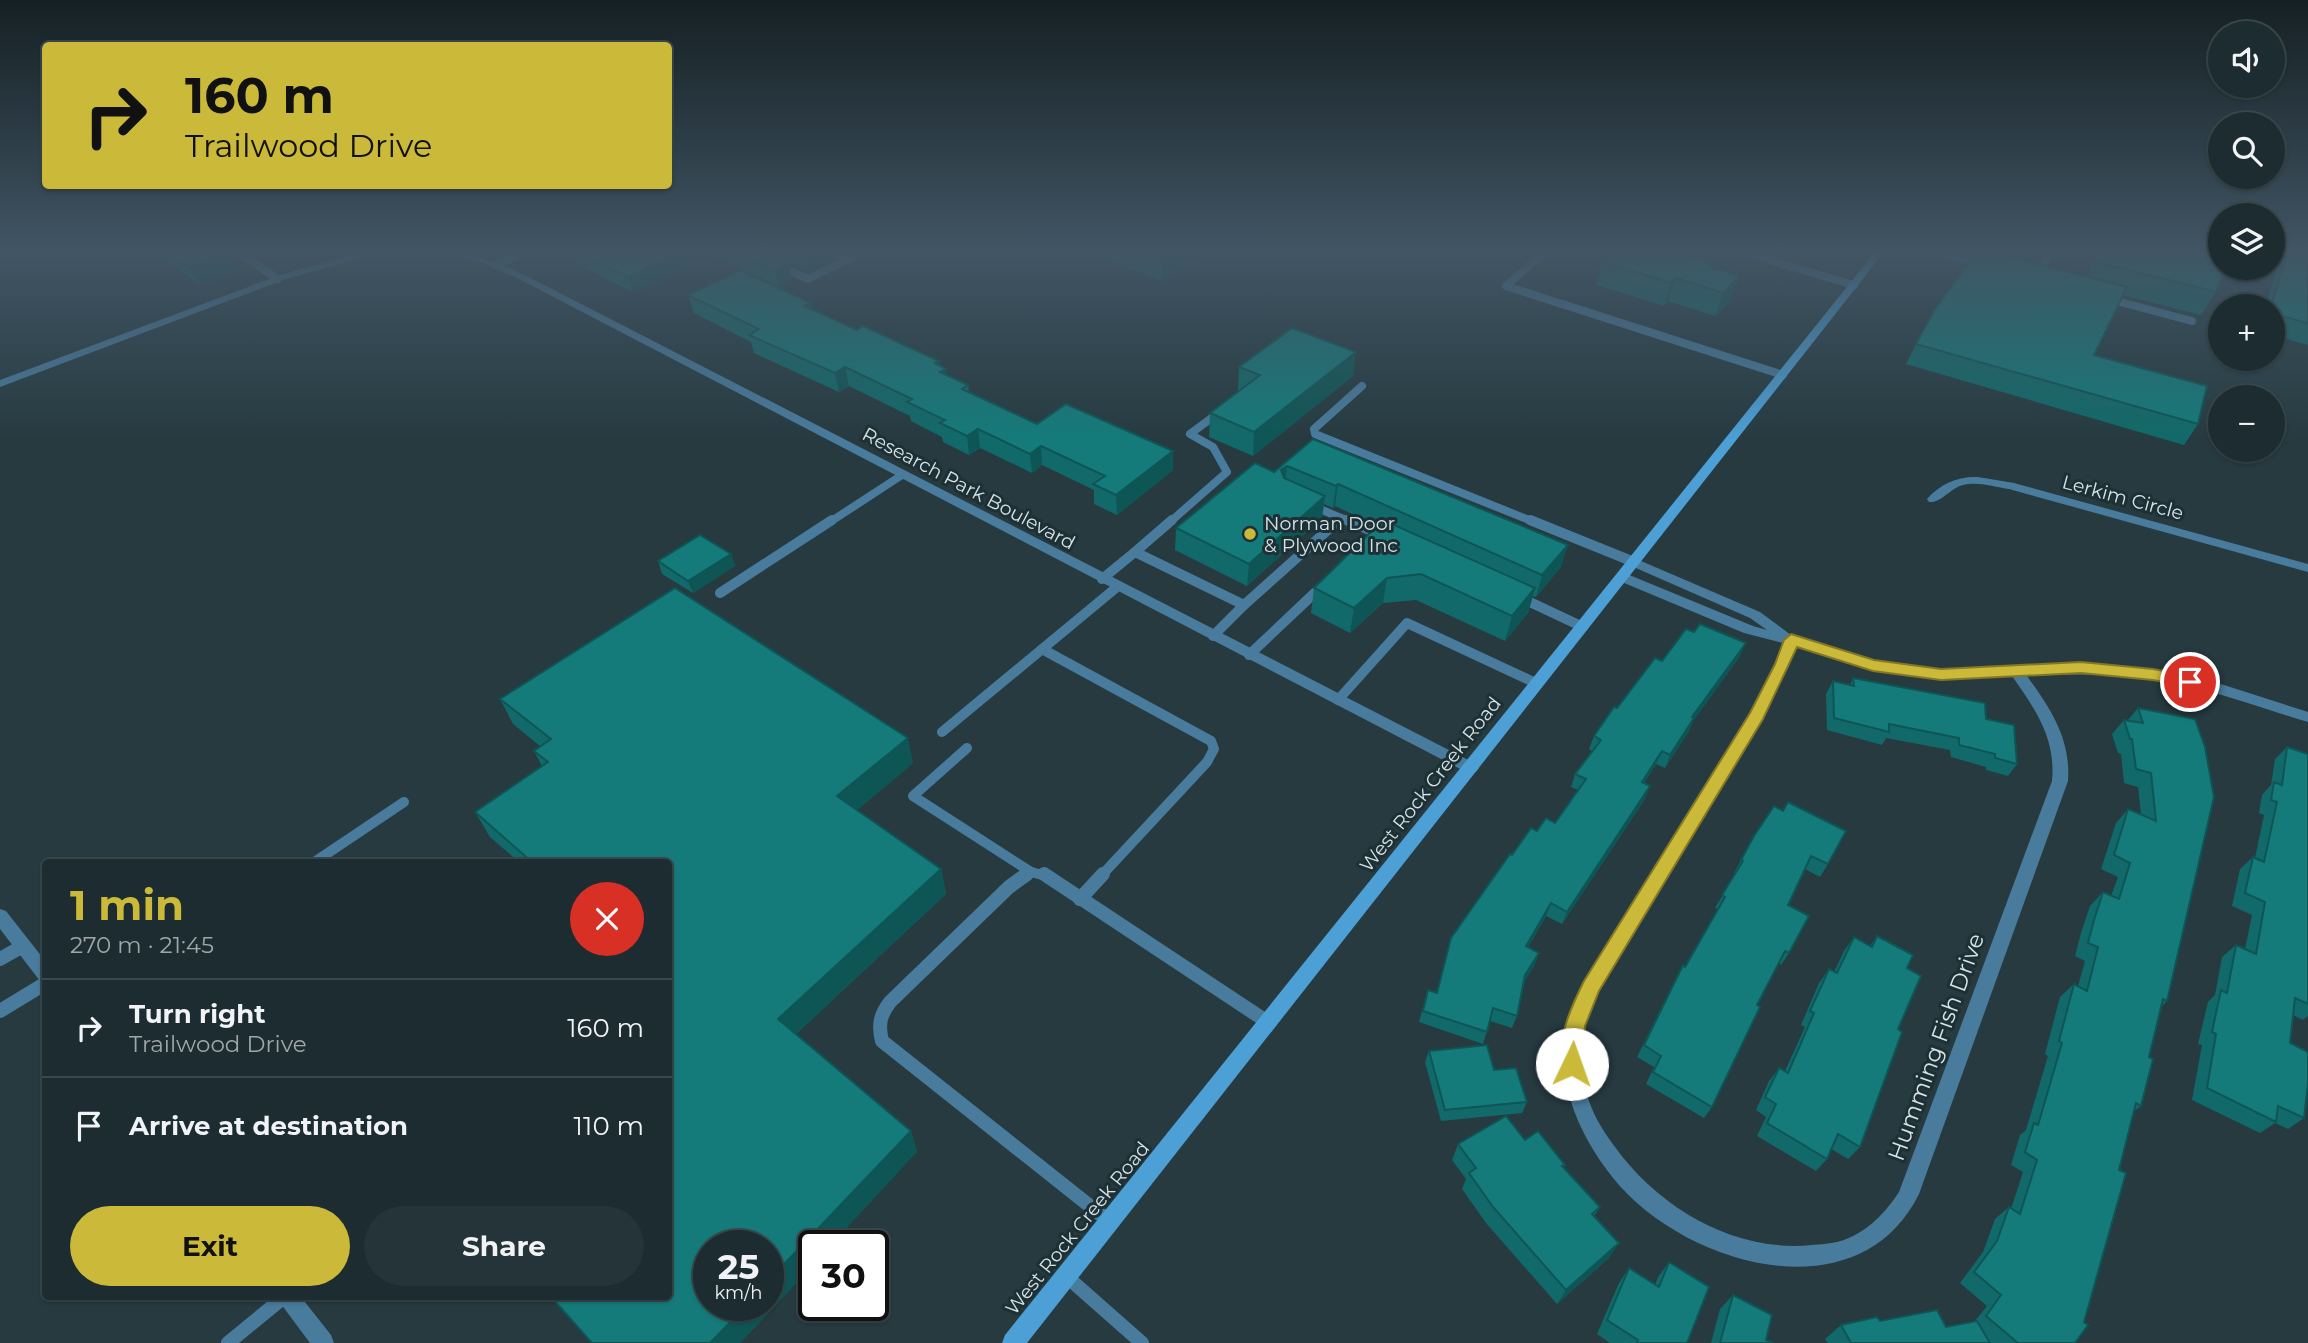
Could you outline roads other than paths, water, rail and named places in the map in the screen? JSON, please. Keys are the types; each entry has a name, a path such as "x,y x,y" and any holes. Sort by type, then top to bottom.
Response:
{"main road":[{"name":"West Rock Creek Road","path":"1013,1343 1831,315"}],"street":[{"path":"0,384 184,315"},
{"name":"Research Park Boulevard","path":"592,315 1471,768"},
{"name":"Lerkim Circle","path":"1933,499 1944,489 1967,478 2010,486 2308,568"},
{"path":"1634,562 1755,615 1791,640"},
{"path":"1622,577 1749,630 1791,640 1846,659 1899,670 1941,675 2081,668 2153,674 2224,690 2308,717"},
{"name":"Humming Fish Drive","path":"1791,640 1783,664 1757,715 1591,987 1574,1026 1571,1048 1573,1080 1579,1104 1611,1161 1675,1218 1719,1242 1750,1254 1784,1260 1823,1256 1856,1248 1880,1232 1903,1208 2060,781 2060,752 2052,724 2016,671"},
{"path":"0,916 42,971"},
{"path":"288,1300 323,1343"}],"lane":[{"path":"1595,315 1783,375"},
{"path":"2169,315 2192,321"},
{"path":"1362,386 1320,421 1314,429 1315,433 1634,562"},
{"path":"1102,579 1227,472 1213,447 1190,434 1222,411"},
{"path":"720,593 902,475"},
{"path":"1297,499 1398,543"},
{"path":"1213,636 1341,518"},
{"path":"1367,543 1377,534"},
{"path":"1136,552 1244,605"},
{"path":"1249,655 1328,580"},
{"path":"942,732 1117,587"},
{"path":"1512,594 1583,627"},
{"path":"1338,700 1407,623 1538,684"},
{"path":"1042,649 1211,741 1214,749 1208,762 1080,899"},
{"path":"967,748 913,796 1031,872 1043,874 1269,1023"},
{"path":"319,859 404,802"},
{"path":"1031,872 1009,887 890,1002 880,1015 878,1029 882,1041 1110,1222"},
{"path":"0,959 23,946"},
{"path":"0,1011 42,985"},
{"path":"1066,1276 1142,1343"},
{"path":"228,1343 282,1300"}],"place":[{"name":"Norman Door & Plywood Inc","path":"1250,534"}]}
